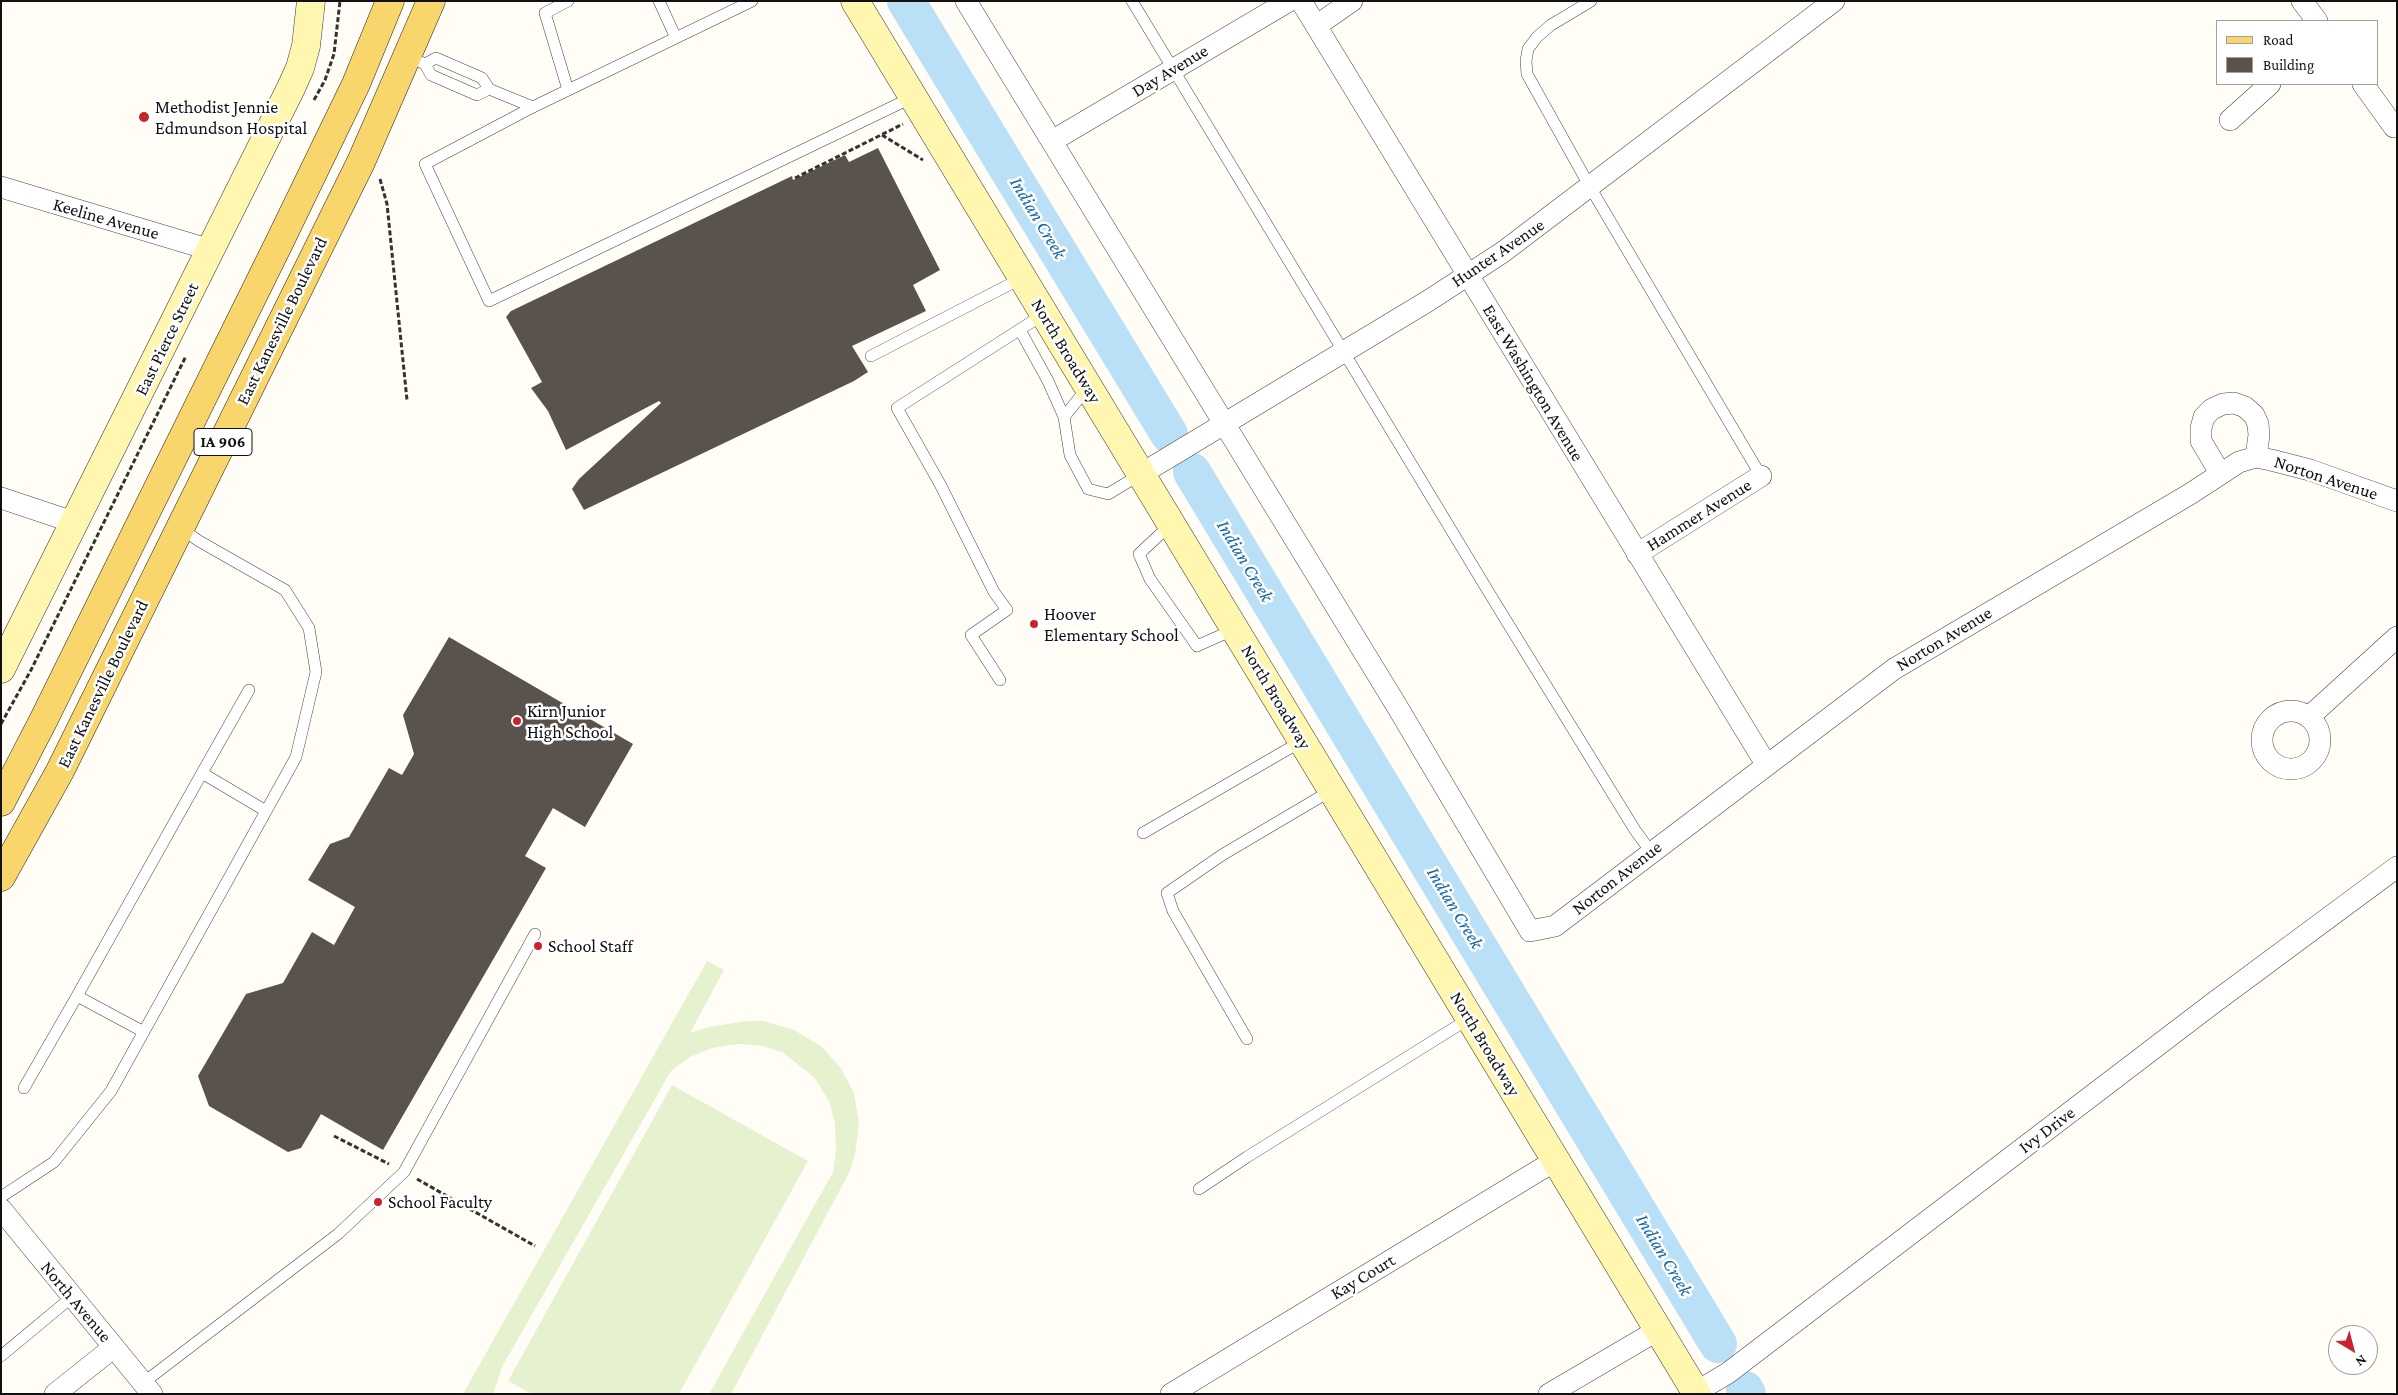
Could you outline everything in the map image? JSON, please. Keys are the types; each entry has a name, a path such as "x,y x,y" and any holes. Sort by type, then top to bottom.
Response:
{"main road":[{"name":"East Pierce Street","path":"1,670 76,523 300,68 306,46 311,1"},
{"name":"East Kanesville Boulevard","path":"1,802 43,721 279,243 356,84 390,1"},
{"name":"East Kanesville Boulevard","path":"1,876 60,770 361,162 416,61 431,1"},
{"name":"North Broadway","path":"855,1 1696,1393"}],"street":[{"path":"966,1 1225,422"},
{"name":"Day Avenue","path":"1052,141 1289,1"},
{"name":"East Washington Avenue","path":"1301,1 1766,764"},
{"path":"1316,26 1352,1"},
{"name":"Hunter Avenue","path":"1141,474 1344,351 1524,238 1834,1"},
{"path":"2302,1 2316,20"},
{"path":"2230,120 2269,85"},
{"path":"2364,85 2394,127"},
{"name":"Keeline Avenue","path":"1,188 211,250"},
{"path":"2220,473 2201,441 2200,428 2204,417 2212,409 2223,404 2234,403 2254,415 2258,424 2259,435 2256,457"},
{"name":"Norton Avenue","path":"1225,422 1393,699 1530,931 1555,926 1766,764 1894,669 2190,494 2239,462 2256,457 2310,470 2397,500"},
{"name":"Hammer Avenue","path":"1637,554 1761,476"},
{"path":"1,498 76,523"},
{"path":"2309,717 2397,637"},
{"name":"Ivy Drive","path":"1696,1393 1733,1369 2212,1004 2397,867"},
{"name":"Kay Court","path":"1171,1394 1556,1160"},
{"name":"North Avenue","path":"1,1208 147,1388"},
{"path":"1549,1394 1658,1330"},
{"path":"55,1394 114,1347"}],"lane":[{"path":"568,1 545,13 568,90"},
{"path":"659,1 676,38"},
{"path":"752,1 533,107 424,164 489,301 913,97"},
{"path":"1132,1 1506,621 1635,830 1651,852"},
{"path":"1591,1 1551,25 1537,37 1528,49 1526,61 1527,74 1590,187 1761,476"},
{"path":"416,61 436,58 482,78 489,89 533,107"},
{"path":"416,61 431,75 476,95 489,89"},
{"path":"871,356 1022,278"},
{"path":"1000,680 971,635 1007,610 994,592 940,484 897,408 1044,314"},
{"path":"1020,330 1048,381 1064,416 1070,455 1088,489 1108,494 1141,474"},
{"path":"1064,416 1088,387"},
{"path":"1171,524 1139,554 1150,579 1171,612 1197,646 1234,629"},
{"path":"1,1198 54,1162 111,1091 296,756 316,672 309,628 285,590 199,541 180,528"},
{"path":"24,1088 249,690"},
{"path":"1144,833 1302,741"},
{"path":"202,773 266,811"},
{"path":"1247,1039 1172,911 1167,893 1222,855 1332,790"},
{"path":"147,1388 338,1234 404,1172 535,934"},
{"path":"77,996 144,1032"},
{"path":"1199,1189 1212,1179 1470,1018"},
{"path":"1,1356 72,1297"}],"path":[{"path":"795,178 903,124"},
{"path":"882,135 928,163"},
{"path":"380,177 387,204 408,400"},
{"path":"334,1136 404,1172 535,1246"}],"green space":[{"path":"707,961 724,970 690,1033 708,1027 747,1021 764,1021 794,1030 821,1046 840,1067 854,1093 859,1123 855,1155 850,1171 731,1394 709,1394 833,1172 836,1149 835,1123 829,1101 814,1077 782,1052 762,1046 739,1044 712,1048 690,1057 671,1071 502,1367 493,1394 463,1394"},
{"path":"672,1085 808,1161 679,1394 532,1394 508,1381"}],"building":[{"path":"878,148 940,270 913,285 926,311 852,346 868,372 854,381 584,510 572,489 579,479 661,403 659,401 566,450 548,411 531,388 542,382 506,317 511,311 792,176 793,180 845,155 849,162"},
{"name":"Kirn Junior High School","path":"449,637 633,744 585,827 553,808 525,856 546,868 383,1150 321,1114 301,1148 288,1152 209,1106 198,1076 246,994 283,983 312,932 334,945 355,907 308,880 330,844 349,837 389,768 402,775 414,754 403,715"}],"waterway":[{"name":"Indian Creek","path":"906,1 1169,434"},
{"name":"Indian Creek","path":"1192,472 1718,1344"},
{"name":"Indian Creek","path":"1745,1390 1747,1394"}],"place":[{"name":"Methodist Jennie Edmundson Hospital","path":"144,117"},
{"name":"Hoover Elementary School","path":"1034,624"},
{"name":"Kirn Junior High School","path":"517,721"},
{"name":"School Staff","path":"538,946"},
{"name":"School Faculty","path":"378,1202"}]}
